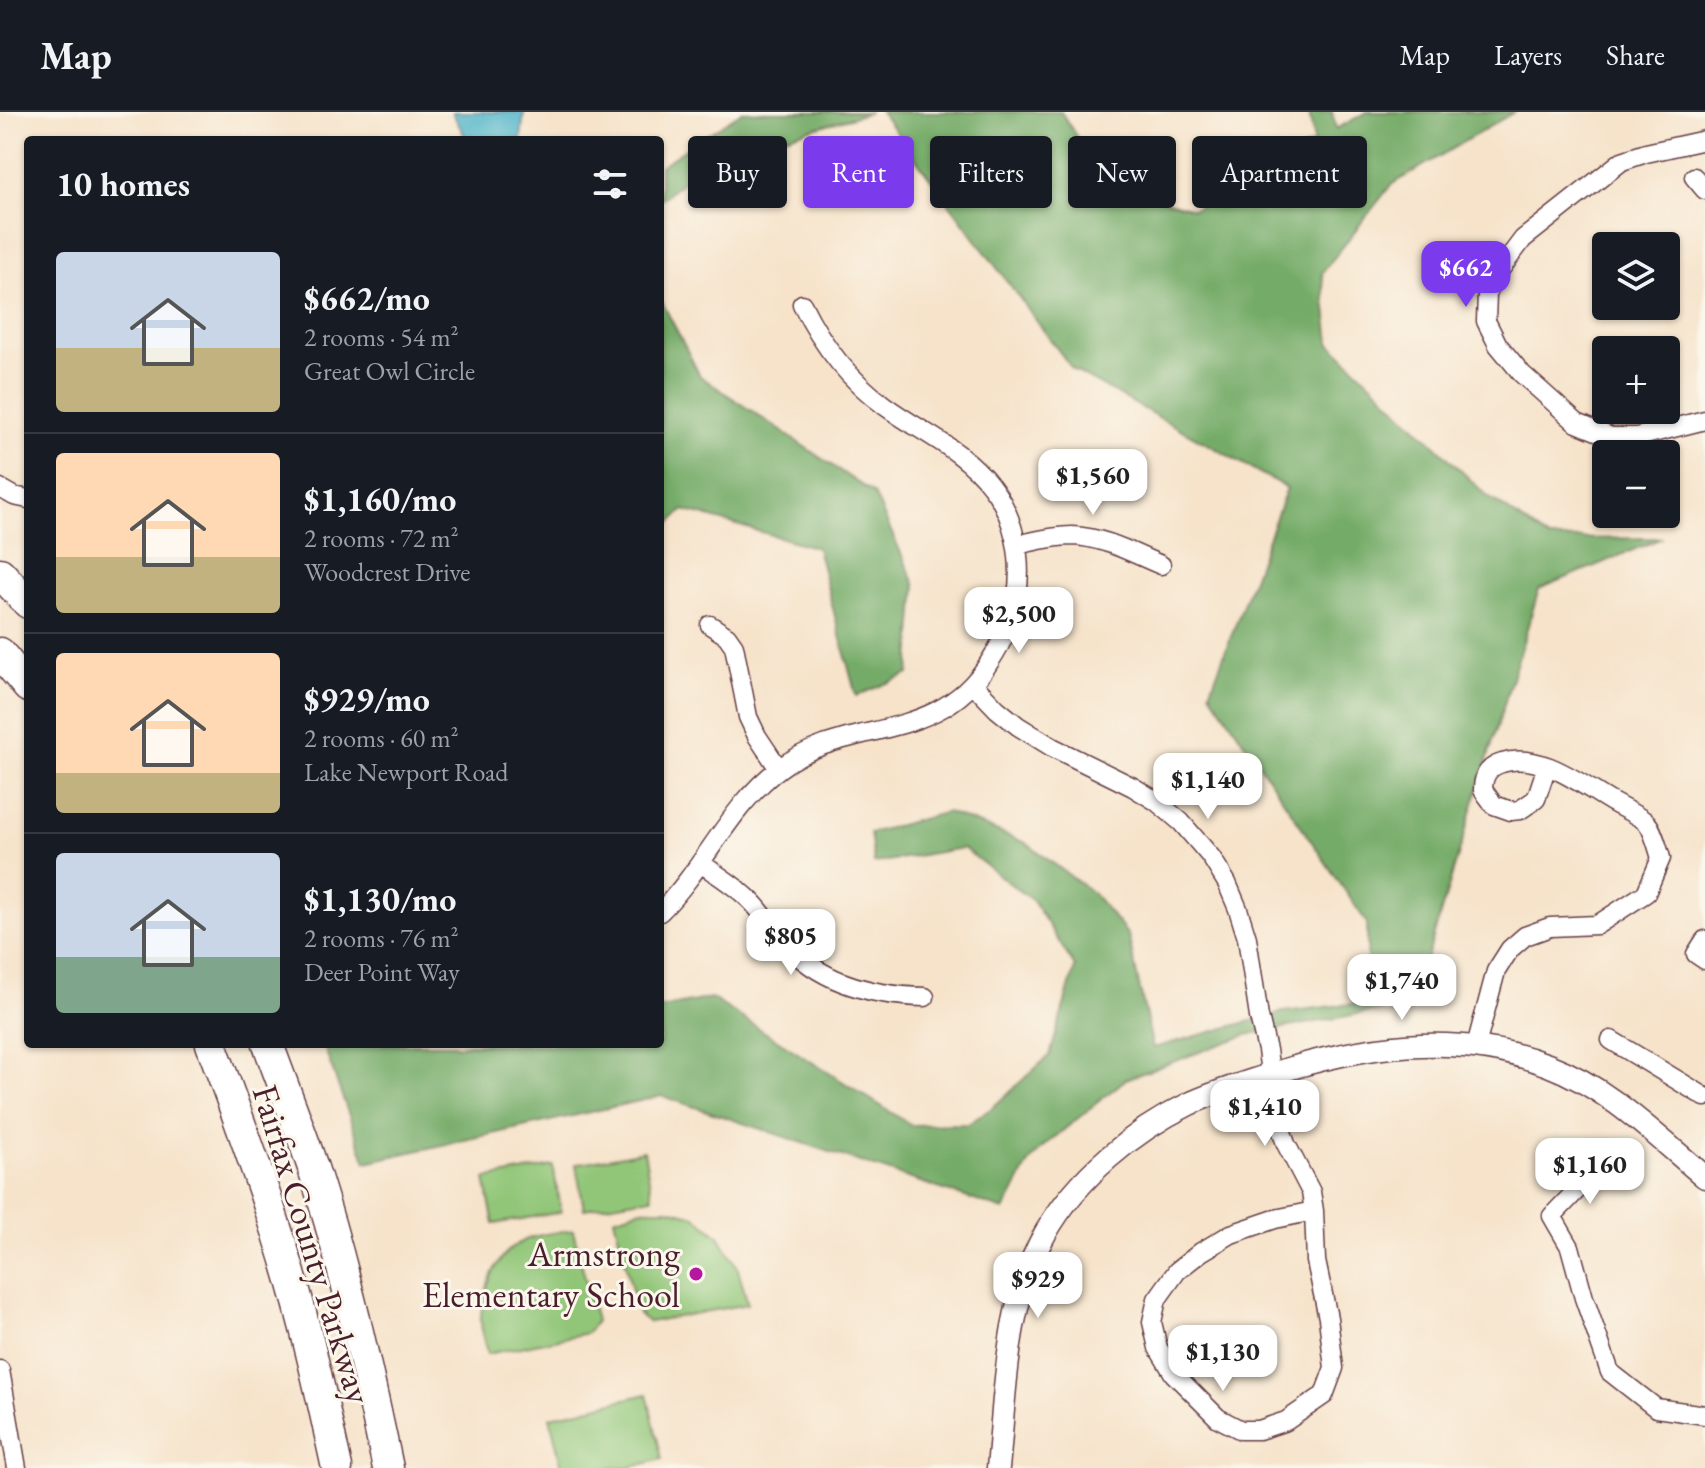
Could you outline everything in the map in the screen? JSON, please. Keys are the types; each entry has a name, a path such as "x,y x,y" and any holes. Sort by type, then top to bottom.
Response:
{"highway":[{"path":"0,573 24,599"},
{"path":"0,653 24,682"},
{"name":"Fairfax County Parkway","path":"212,1048 283,1248 337,1468"},
{"name":"Fairfax County Parkway","path":"269,1048 313,1170 345,1275 388,1468"}],"street":[{"path":"1705,140 1622,161 1523,239 1487,293 1486,321 1498,345 1522,374 1577,423 1611,437 1637,437 1705,420"},
{"path":"664,908 757,787 798,756 819,747 916,721 957,699 987,666 1006,636 1015,611 1019,587 1017,545 994,489 978,469 960,454 885,405 857,382 831,355 802,304"},
{"path":"0,488 24,498"},
{"path":"1017,545 1072,536 1093,538 1161,565"},
{"path":"710,625 727,636 734,646 748,717 779,769"},
{"path":"973,684 1018,726 1052,747 1133,787 1181,822 1211,857 1238,909 1247,938 1275,1111 1286,1144 1311,1192 1314,1211 1316,1261 1334,1368 1324,1395 1286,1421 1259,1430 1241,1430 1218,1418 1174,1374 1158,1348 1152,1322 1157,1299 1177,1271 1231,1234 1275,1219 1314,1211"},
{"path":"1476,1046 1496,971 1510,949 1525,936 1550,927 1597,925 1646,893 1661,858 1648,823 1547,766"},
{"path":"700,863 752,902 785,943 821,973 870,992 925,997"},
{"path":"1705,940 1696,954 1705,960"},
{"path":"1611,1040 1705,1097"},
{"path":"998,1468 1009,1350 1016,1312 1026,1277 1047,1230 1092,1174 1124,1145 1187,1105 1220,1091 1312,1061 1364,1050 1415,1044 1476,1046 1550,1065 1594,1087 1705,1177"},
{"path":"1598,1168 1552,1216 1570,1247 1610,1372 1656,1408 1705,1415"},
{"path":"0,1370 17,1468"}],"green space":[{"path":"742,112 870,112 787,136 706,136"},
{"path":"881,112 1061,112 1076,136 1068,136 1068,208 1176,208 1176,204 1194,209 1367,208 1367,136 1313,136 1309,112 1332,112 1336,129 1367,112 1514,112 1391,185 1322,273 1330,343 1487,496 1549,539 1662,538 1539,589 1413,1004 1246,1035 1126,1079 1030,1161 1004,1210 662,1096 366,1162 324,1048 664,1048 664,1007 711,998 911,1125 968,1124 992,1108 1050,1055 1075,967 1033,901 963,848 874,863 870,833 947,812 1026,843 1094,894 1128,935 1153,1048 1283,1012 1368,1002 1367,923 1210,692 1287,488 1073,370 952,208 1052,208 1052,136 930,136 930,178 914,156 914,136 899,136"},
{"path":"688,148 688,177 664,197 664,163"},
{"path":"664,306 700,376 874,494 916,586 909,674 856,696 817,548 684,510 664,529"},
{"path":"644,1151 652,1197 584,1209 576,1164"},
{"path":"553,1166 561,1212 494,1224 485,1179"},
{"path":"642,1209 669,1209 695,1216 718,1235 737,1266 748,1304 649,1322 638,1314 614,1218"},
{"path":"573,1230 596,1321 587,1333 487,1354 481,1316 488,1283 505,1254 523,1241"},
{"path":"647,1394 662,1459 628,1468 562,1468 550,1417"}],"water":[{"path":"452,112 524,112 521,136 465,136"}],"place":[{"name":"Armstrong Elementary School","path":"696,1274"}]}
